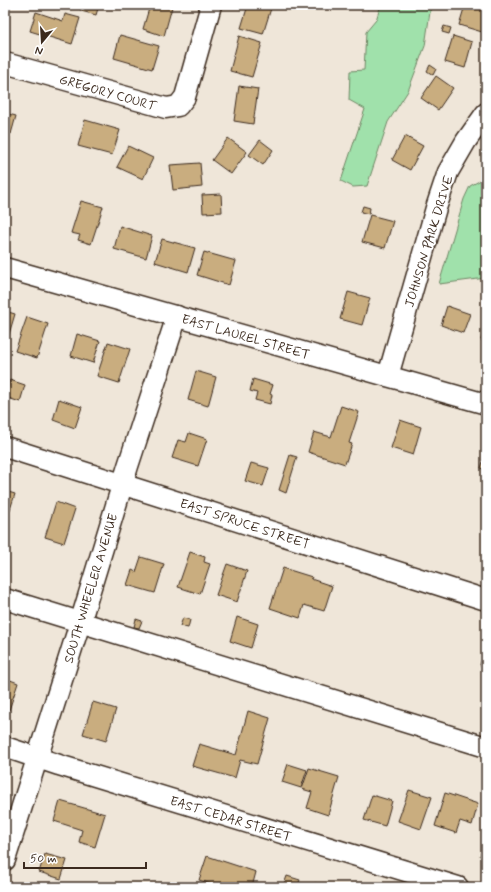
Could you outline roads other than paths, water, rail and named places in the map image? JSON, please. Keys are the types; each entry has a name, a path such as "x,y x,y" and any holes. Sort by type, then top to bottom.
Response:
{"street":[{"name":"GREGORY COURT","path":"5,63 181,113 211,5"},
{"name":"JOHNSON PARK DRIVE","path":"388,376 436,208 448,172 466,141 486,113"},
{"name":"EAST LAUREL STREET","path":"5,268 486,404"},
{"name":"SOUTH WHEELER AVENUE","path":"5,860 122,484 177,316"},
{"name":"EAST SPRUCE STREET","path":"5,447 486,600"},
{"path":"5,599 486,747"},
{"name":"EAST CEDAR STREET","path":"5,747 458,887"}]}
